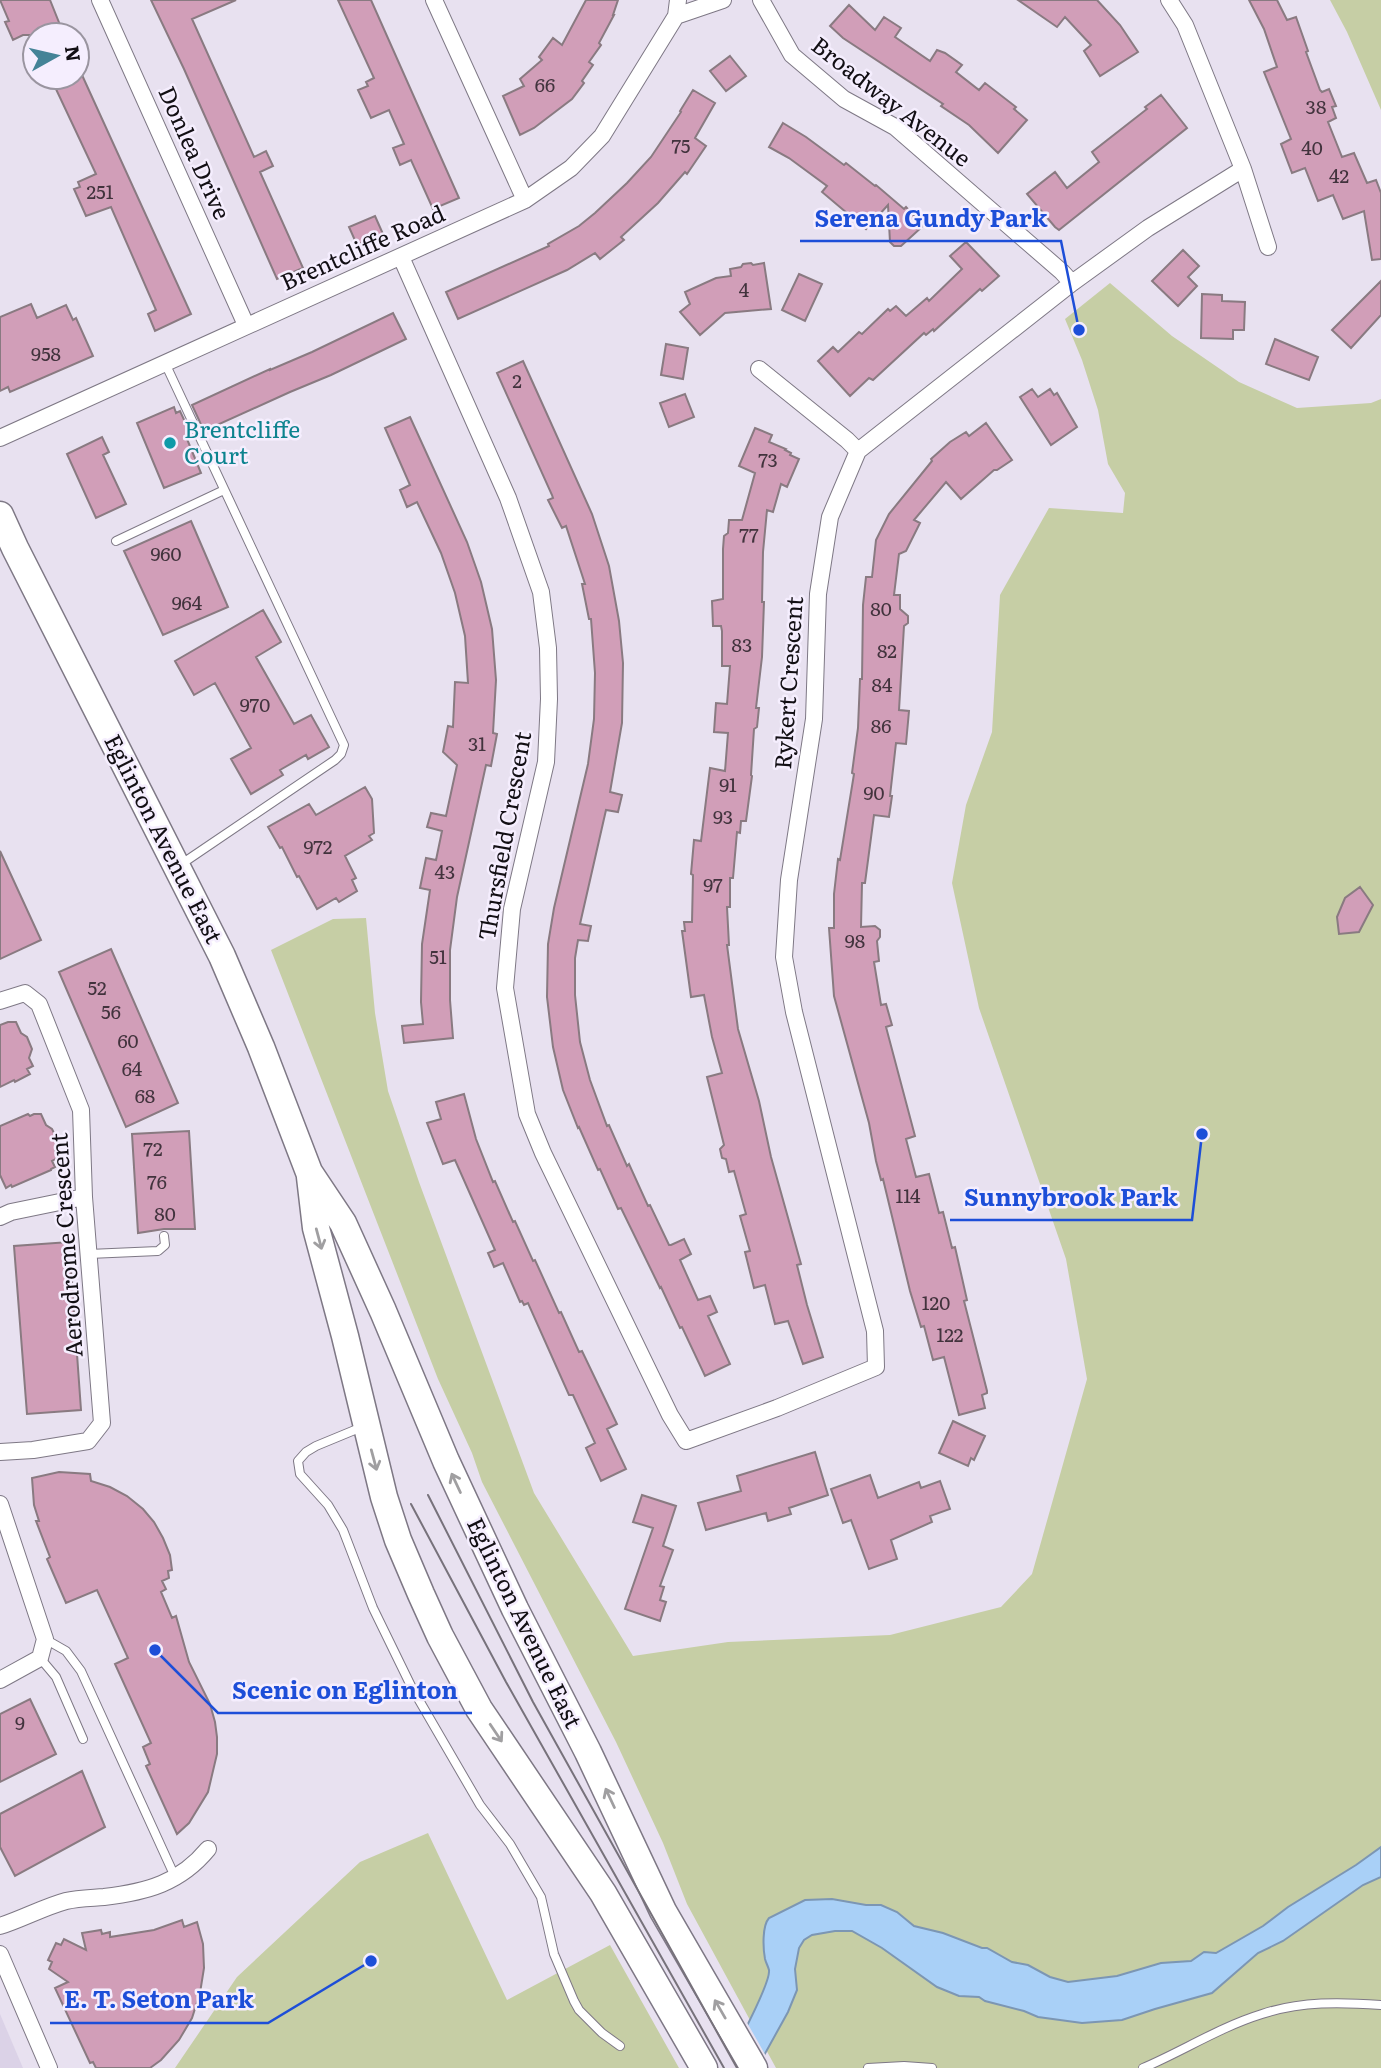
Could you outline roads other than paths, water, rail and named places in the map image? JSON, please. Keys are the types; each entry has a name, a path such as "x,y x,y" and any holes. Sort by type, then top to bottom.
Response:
{"main road":[{"name":"Eglinton Avenue East","path":"0,515 222,956 309,1172 343,1223 481,1539 588,1752 663,1910 754,2068"},
{"name":"Eglinton Avenue East","path":"309,1172 316,1227 384,1497 398,1540 440,1636 479,1709 603,1893 704,2068"}],"street":[{"name":"Donlea Drive","path":"100,0 246,325"},
{"path":"434,0 524,200"},
{"name":"Brentcliffe Road","path":"0,438 524,200 571,168 602,136 677,8 723,0"},
{"name":"Broadway Avenue","path":"761,0 792,55 844,99 895,127 1052,263 1072,284"},
{"path":"1169,0 1185,25 1242,169 1268,247"},
{"name":"Rykert Crescent","path":"777,1408 876,1367 875,1331 794,1013 785,957 789,880 814,719 818,594 830,517 858,451 1148,228 1242,169"},
{"name":"Thursfield Crescent","path":"401,257 508,498 541,592 548,648 546,762 512,909 505,988 527,1114 543,1153 670,1415 686,1441 777,1408"},
{"path":"759,369 858,451"},
{"name":"Aerodrome Crescent","path":"0,1001 25,993 39,1004 81,1110 84,1198 102,1423 88,1441 33,1450 0,1452"},
{"path":"0,1217 11,1212 84,1198"},
{"path":"0,1504 45,1639 40,1658 0,1680"},
{"path":"0,1926 67,1901 149,1889 176,1879 197,1863 208,1849"},
{"path":"0,1954 49,2068"}],"lane":[{"path":"165,363 344,745 335,760 178,867"},
{"path":"116,541 225,489"},
{"path":"89,1254 158,1251 165,1245 164,1236"},
{"path":"365,1426 306,1452 298,1461 300,1474 328,1505 343,1530 373,1608 412,1688 480,1805 510,1844 541,1897 554,1954 579,2010 602,2034 620,2046"},
{"path":"45,1639 66,1651 81,1671 176,1879"},
{"path":"40,1658 56,1677 83,1739"},
{"path":"1143,2068 1209,2035 1264,2013 1321,2003 1381,2005"},
{"path":"869,2068 932,2068"}],"water":[{"path":"1381,1847 1381,1877 1363,1885 1283,1941 1258,1953 1212,1993 1122,2020 1082,2023 1038,2017 979,1997 959,1996 937,1987 882,1948 852,1931 812,1935 804,1940 799,1948 795,1969 797,1990 788,2012 757,2068 730,2059 760,2000 768,1977 764,1943 767,1922 769,1918 805,1900 832,1899 881,1905 897,1912 914,1926 987,1948 1012,1962 1028,1965 1050,1977 1068,1982 1117,1976 1161,1963 1191,1961 1204,1952 1216,1953 1263,1926"}],"tram line":[{"path":"428,1495 533,1702 737,2068"},
{"path":"411,1504 506,1682 724,2068"}],"place":[{"name":"Serena Gundy Park","path":"1079,330"},
{"name":"Brentcliffe Court","path":"170,443"},
{"name":"Sunnybrook Park","path":"1202,1134"},
{"name":"Scenic on Eglinton","path":"155,1650"},
{"name":"E. T. Seton Park","path":"371,1961"}]}
